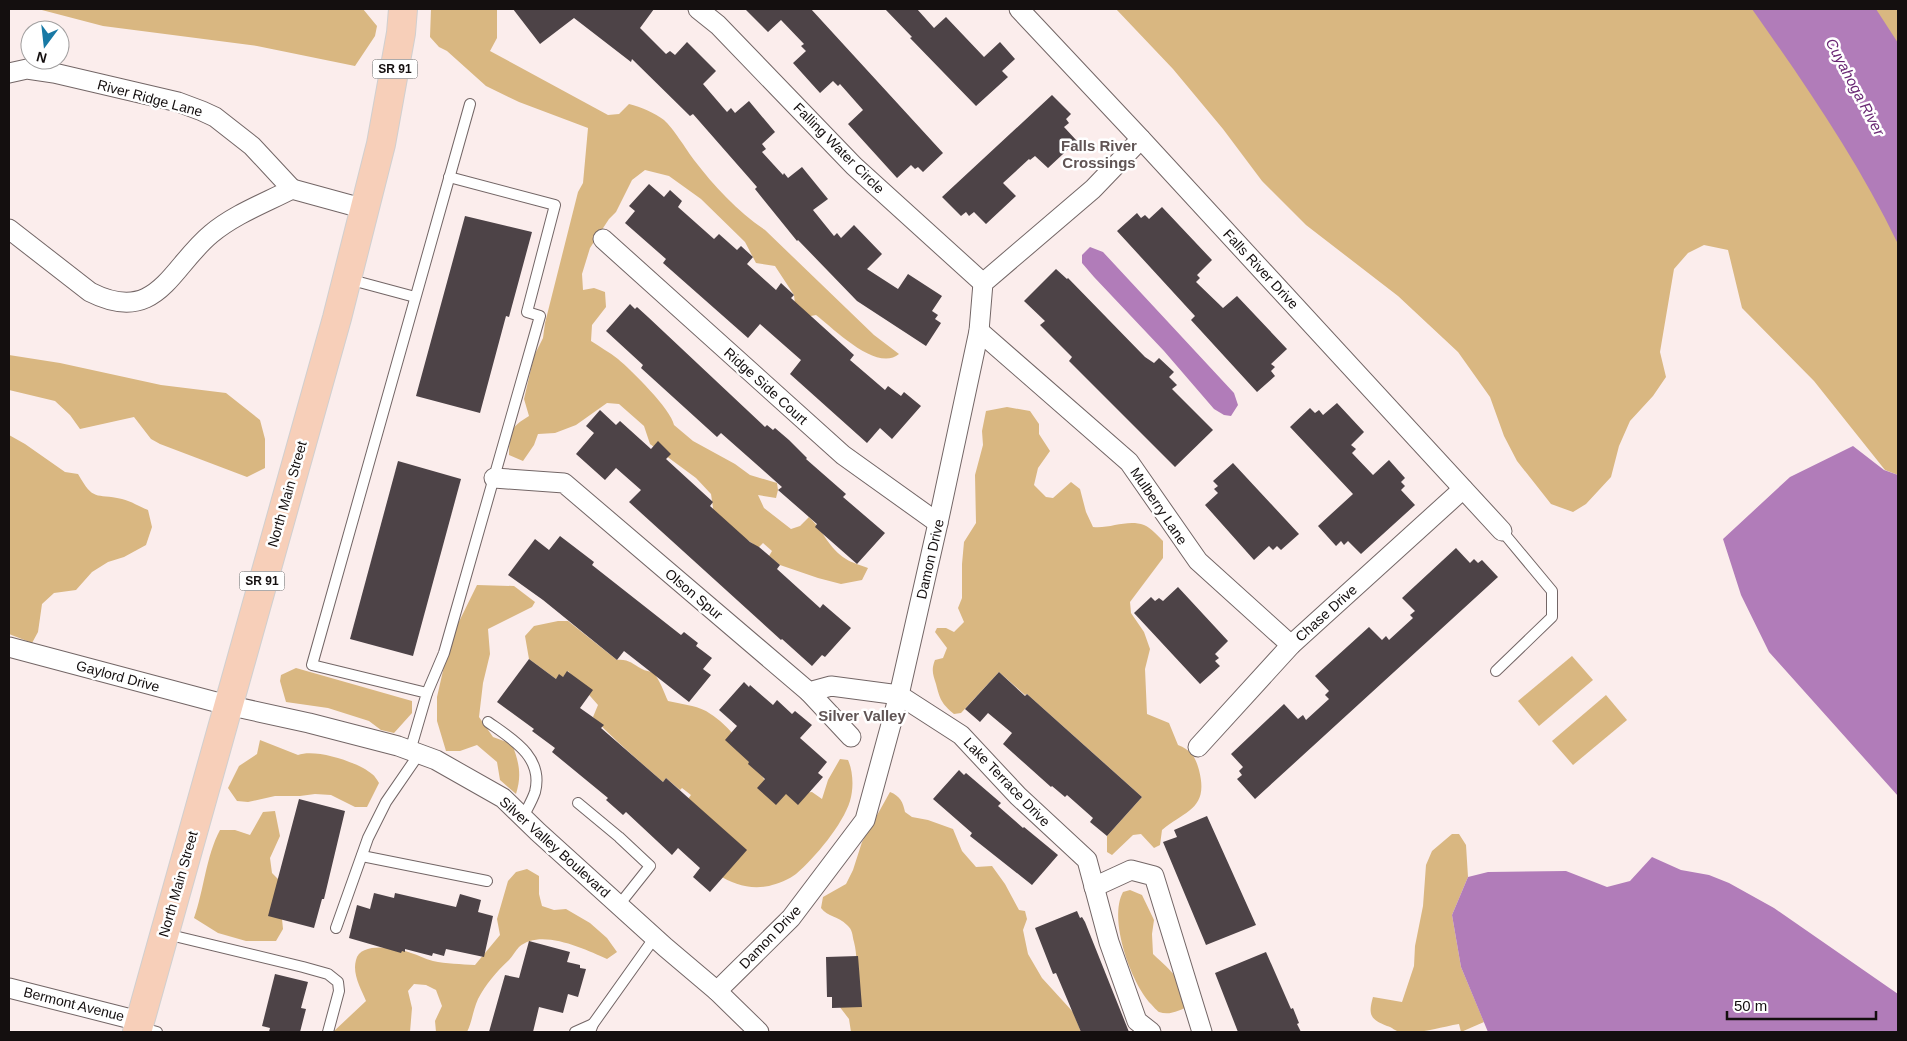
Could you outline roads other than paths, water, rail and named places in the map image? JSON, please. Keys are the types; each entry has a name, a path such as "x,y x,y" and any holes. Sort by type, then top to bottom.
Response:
{"main road":[{"name":"North Main Street","path":"143,1028 164,934 365,209 381,144 401,33 403,9"}],"street":[{"name":"Falling Water Circle","path":"698,9 718,25 854,166 983,283"},
{"name":"Falls River Drive","path":"1019,9 1502,531"},
{"name":"River Ridge Lane","path":"9,73 27,69 54,74 178,102 202,110 215,117 252,146 292,190"},
{"path":"983,283 1093,189 1141,139"},
{"path":"9,229 90,292 104,300 130,303 144,299 168,282 200,245 222,225 292,190 365,209"},
{"name":"Ridge Side Court","path":"603,239 844,455 938,523"},
{"name":"Damon Drive","path":"717,991 791,918 865,820 899,695 938,523 979,331 983,283"},
{"name":"Mulberry Lane","path":"979,331 1129,462 1198,561 1291,645"},
{"name":"Olson Spur","path":"494,478 564,483 809,692 850,737"},
{"name":"Chase Drive","path":"1198,747 1291,645 1463,489"},
{"name":"Gaylord Drive","path":"9,647 227,705"},
{"path":"809,692 831,686 899,695"},
{"name":"Lake Terrace Drive","path":"899,695 961,735 1018,796 1087,860 1109,942 1137,1021 1151,1032"},
{"name":"Silver Valley Boulevard","path":"227,705 309,723 415,752 436,760 503,798 654,937 717,991 759,1032"},
{"path":"1094,888 1131,870 1154,876 1202,1032"},
{"name":"Bermont Avenue","path":"9,988 143,1028"}],"lane":[{"path":"427,693 312,665 470,104"},
{"path":"336,928 362,856 386,802 415,752 427,693 444,652 540,316 528,312 555,205 448,177"},
{"path":"347,279 415,298"},
{"path":"1496,670 1552,618 1552,591 1502,531"},
{"path":"488,722 516,741 530,756 534,768 535,792 523,817"},
{"path":"578,803 650,866 619,905"},
{"path":"362,856 487,881"},
{"path":"164,934 328,974 338,982 338,991 328,1032"},
{"path":"575,1032 592,1028 654,937"}],"water":[{"name":"Cuyahoga River","path":"1752,9 1876,9 1898,43 1898,244 1848,153 1811,94"},
{"path":"1090,247 1103,252 1234,393 1238,405 1231,416 1224,415 1214,409 1164,351 1082,263 1082,255"},
{"path":"1853,446 1884,470 1898,475 1898,796 1769,652 1741,595 1723,539 1790,477"},
{"path":"1652,857 1681,870 1709,875 1729,883 1774,908 1898,994 1898,1032 1488,1032 1461,967 1452,915 1468,877 1488,872 1566,871 1607,887 1630,881"}],"district":[{"name":"Falls River Crossings","path":"1099,154"},
{"name":"Silver Valley","path":"862,716"}]}
